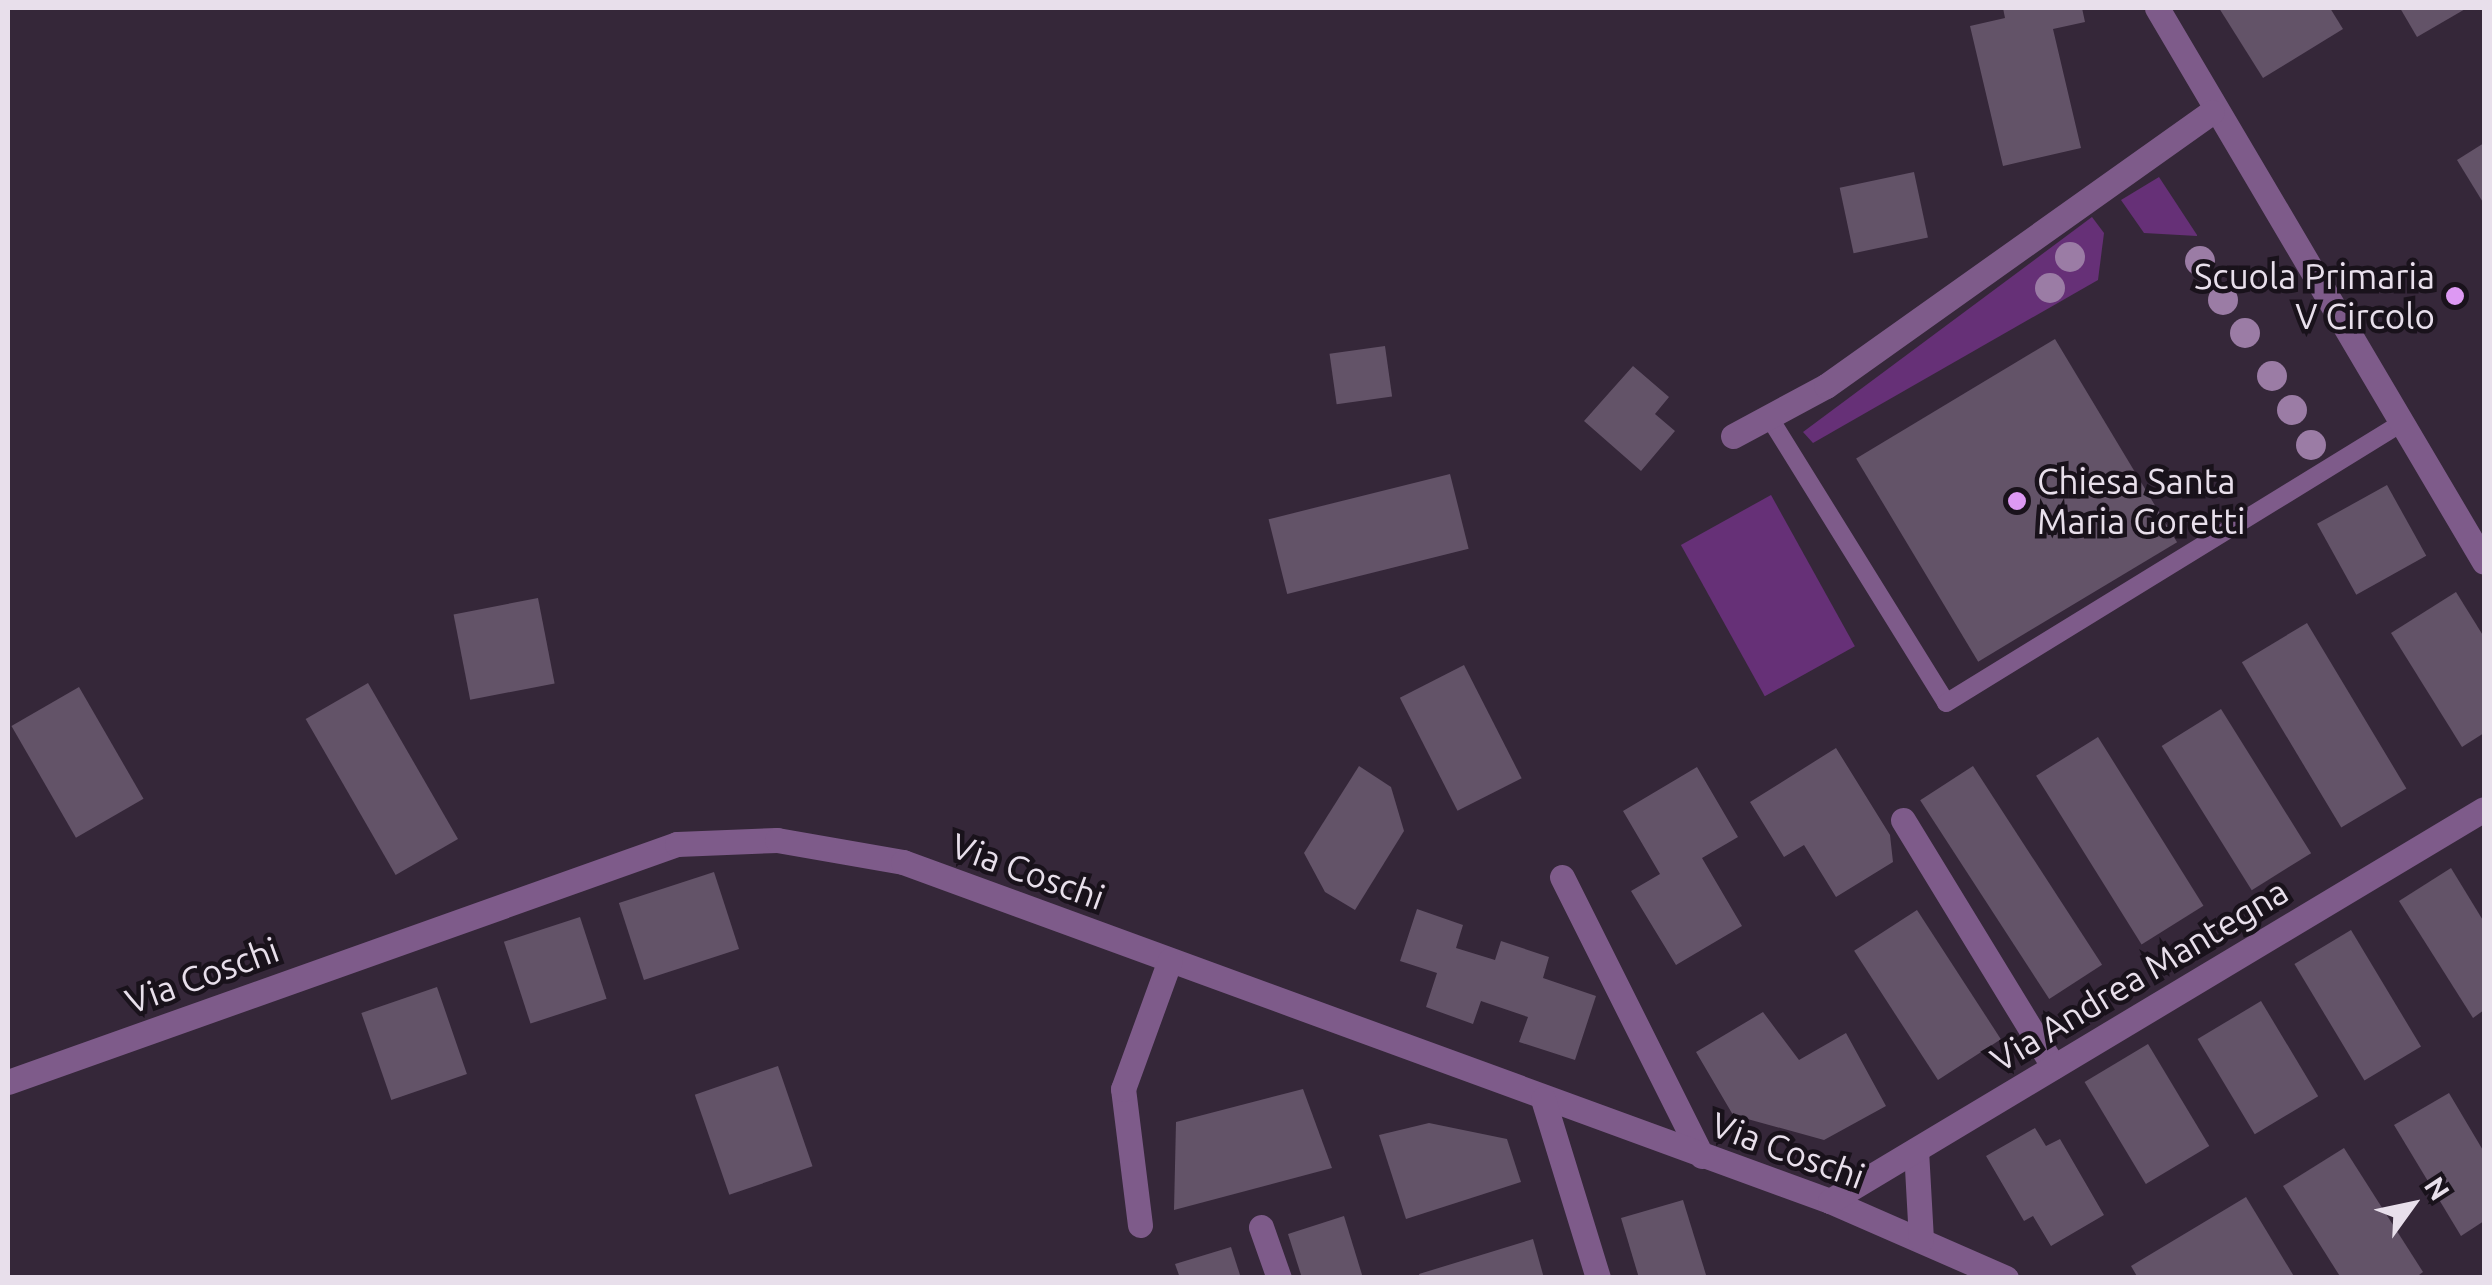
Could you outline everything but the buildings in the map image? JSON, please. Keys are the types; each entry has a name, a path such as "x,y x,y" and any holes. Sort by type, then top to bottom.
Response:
{"street":[{"path":"2158,8 2211,112 2484,562"},
{"path":"1733,436 1769,417 2211,112"},
{"name":"Via Andrea Mantegna","path":"1830,1201 2484,809"},
{"path":"1903,820 2054,1067"},
{"name":"Via Coschi","path":"8,1082 677,844 778,840 903,862 1542,1099 1830,1201 2006,1278"},
{"path":"1562,877 1702,1156"},
{"path":"1140,1225 1123,1089 1170,960"},
{"path":"1542,1099 1598,1278"},
{"path":"1916,1150 1921,1240"},
{"path":"1262,1227 1279,1278"}],"lane":[{"path":"1769,417 1946,703 2400,424"}],"shaded area":[{"path":"2159,177 2197,236 2144,233 2121,200"},
{"path":"2092,217 2104,233 2098,280 1813,443 1803,432"},
{"path":"1771,495 1855,646 1765,696 1681,545"}],"place":[{"name":"Scuola Primaria V Circolo","path":"2455,296"},
{"name":"Chiesa Santa Maria Goretti","path":"2017,501"}]}
